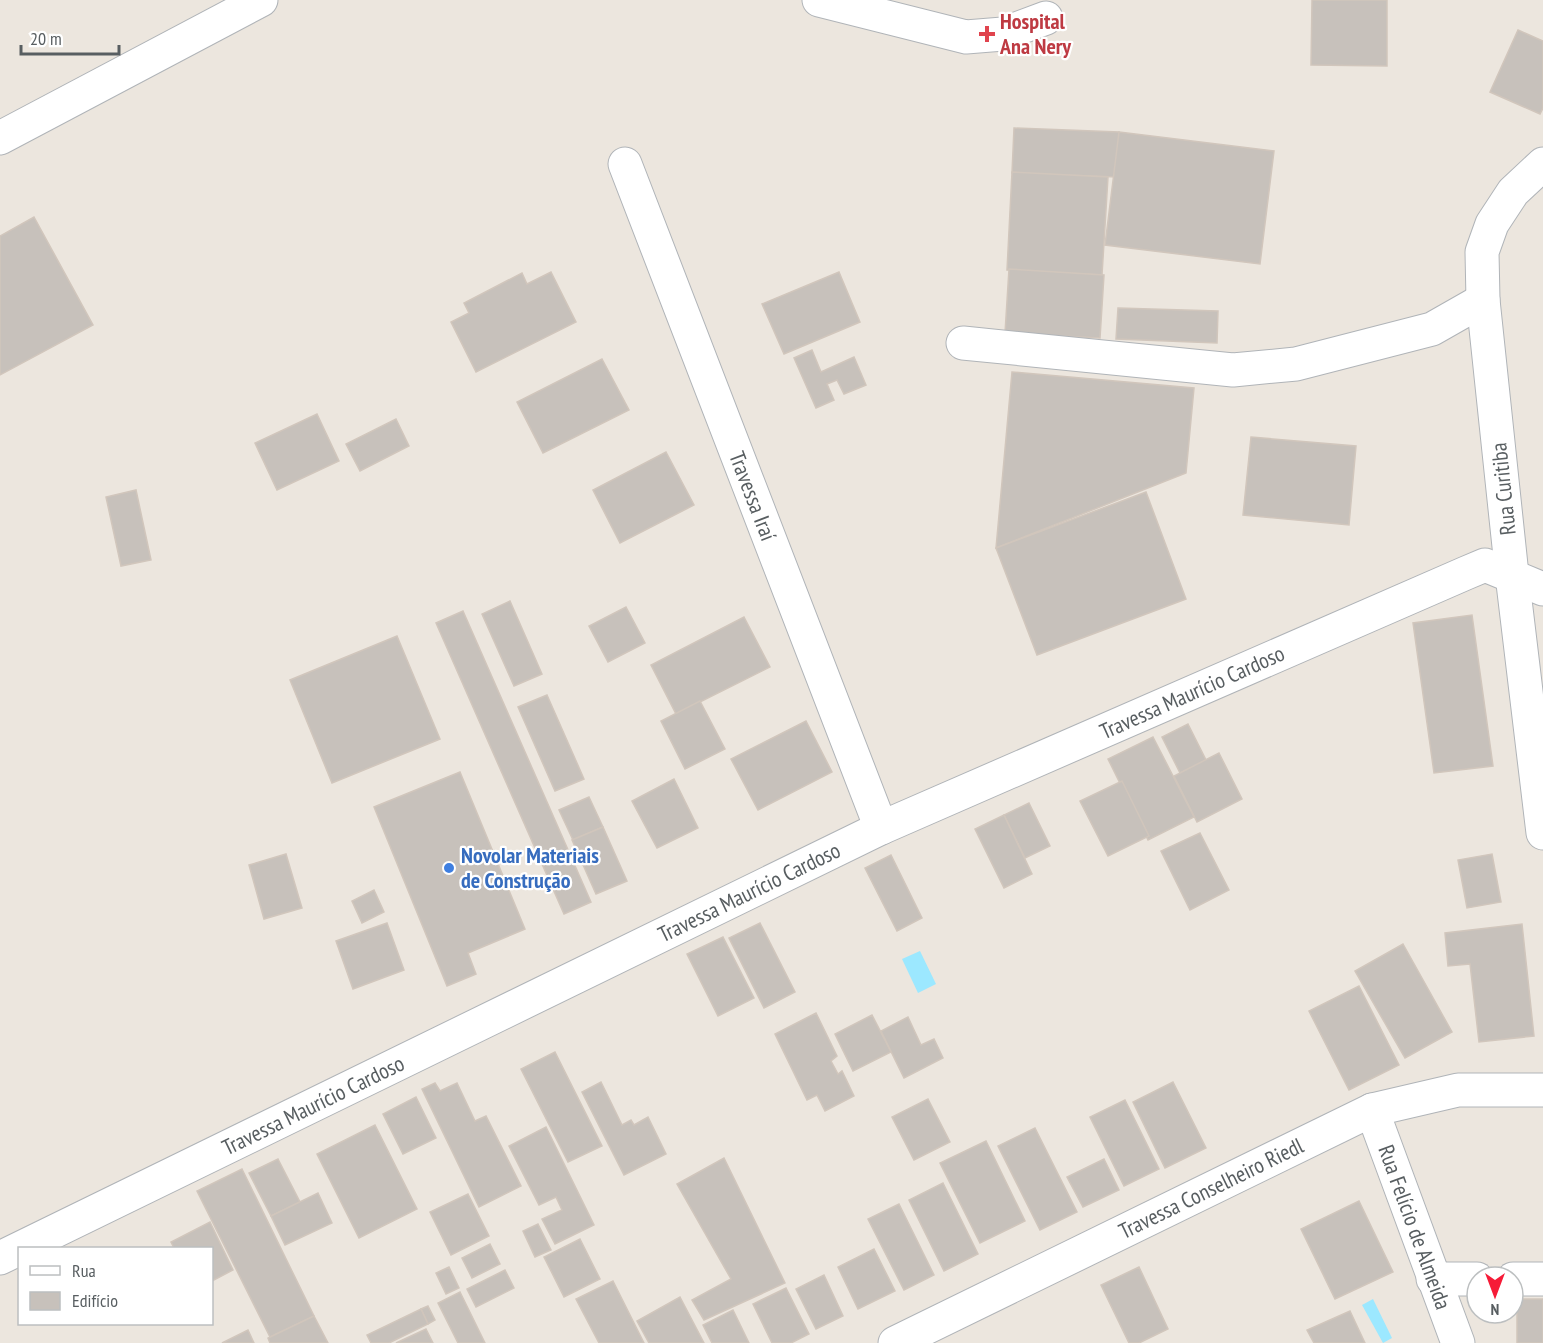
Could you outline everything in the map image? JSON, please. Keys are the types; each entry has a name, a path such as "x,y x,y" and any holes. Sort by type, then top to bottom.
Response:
{"street":[{"path":"0,138 261,0"},
{"path":"819,0 966,37 1003,34 1046,18"},
{"name":"Travessa Iraí","path":"625,164 881,828"},
{"name":"Rua Curitiba","path":"1543,164 1513,192 1492,224 1482,252 1483,300 1512,575 1543,833"},
{"path":"963,343 1233,370 1296,364 1432,329 1483,300"},
{"name":"Travessa Maurício Cardoso","path":"23,1247 881,828 1466,573 1485,566 1543,589"},
{"name":"Travessa Conselheiro Riedl","path":"895,1343 1372,1110 1458,1090 1543,1090"},
{"name":"Rua Felício de Almeida","path":"1372,1110 1458,1343"},
{"name":"Travessa Maurício Cardoso","path":"0,1258 18,1249"},
{"path":"1433,1279 1465,1279"},
{"path":"1525,1279 1543,1279"}],"water":[{"path":"920,951 936,984 918,993 902,959"},
{"path":"1373,1299 1392,1338 1383,1343 1362,1305"}],"building":[{"path":"1312,0 1387,0 1387,66 1311,65"},
{"path":"1518,30 1543,41 1543,108 1540,114 1490,92"},
{"path":"1014,128 1119,132 1117,177 1012,173"},
{"path":"1119,132 1274,151 1260,264 1105,245"},
{"path":"1012,172 1108,177 1102,275 1007,270"},
{"path":"34,217 93,325 0,375 0,236"},
{"path":"1009,269 1104,275 1100,338 1005,333"},
{"path":"551,272 576,322 476,372 451,322 469,313 464,303 522,273 527,284"},
{"path":"839,272 860,322 784,354 762,304"},
{"path":"1118,308 1218,311 1217,343 1116,339"},
{"path":"812,350 821,372 854,357 866,385 844,394 837,380 827,384 834,400 816,408 794,358"},
{"path":"602,359 629,410 543,453 517,402"},
{"path":"1012,372 1194,388 1186,473 996,548"},
{"path":"317,414 339,461 277,490 255,443"},
{"path":"396,419 409,446 360,471 346,444"},
{"path":"1251,437 1356,446 1349,525 1243,515"},
{"path":"666,452 694,505 620,543 593,490"},
{"path":"136,490 151,560 121,566 106,497"},
{"path":"1146,492 1186,599 1037,655 996,548"},
{"path":"510,601 542,674 514,686 482,614"},
{"path":"626,607 645,643 608,662 589,626"},
{"path":"463,611 591,902 564,914 436,623"},
{"path":"1472,615 1493,766 1434,773 1413,623"},
{"path":"744,617 770,667 676,714 651,665"},
{"path":"397,636 440,739 332,783 290,680"},
{"path":"547,695 584,779 555,791 518,707"},
{"path":"700,701 725,749 685,769 661,721"},
{"path":"806,721 832,772 758,810 731,759"},
{"path":"1188,724 1206,760 1180,773 1162,737"},
{"path":"1153,737 1194,817 1148,840 1108,759"},
{"path":"1219,753 1242,799 1197,822 1174,776"},
{"name":"Novolar Materiais de Construção","path":"460,772 525,929 468,953 476,974 447,986 374,807"},
{"path":"674,779 698,828 657,848 632,801"},
{"path":"1122,781 1149,836 1108,856 1080,801"},
{"path":"589,797 603,827 573,840 559,810"},
{"path":"1029,803 1050,846 1025,858 1004,815"},
{"path":"1004,815 1032,874 1004,888 975,829"},
{"path":"603,827 627,881 596,894 572,840"},
{"path":"1200,833 1229,890 1190,910 1161,851"},
{"path":"286,854 302,908 264,919 249,865"},
{"path":"1492,854 1501,902 1467,908 1458,860"},
{"path":"891,855 922,918 897,931 865,868"},
{"path":"374,890 384,912 362,923 352,901"},
{"path":"387,923 404,970 353,989 336,941"},
{"path":"760,923 795,992 764,1008 729,938"},
{"path":"1522,924 1534,1036 1479,1042 1470,964 1448,966 1445,933"},
{"path":"723,937 754,998 718,1016 687,954"},
{"path":"1403,944 1452,1032 1405,1058 1355,971"},
{"path":"1359,986 1399,1065 1349,1090 1309,1011"},
{"path":"816,1013 837,1056 831,1061 838,1074 842,1071 854,1096 825,1111 817,1095 807,1100 775,1034"},
{"path":"872,1015 891,1052 853,1071 835,1034"},
{"path":"908,1017 921,1045 934,1039 943,1058 904,1078 881,1031"},
{"path":"555,1052 602,1146 568,1162 521,1069"},
{"path":"601,1082 622,1125 631,1120 634,1125 648,1117 666,1154 624,1175 582,1092"},
{"path":"1173,1082 1206,1148 1165,1168 1133,1102"},
{"path":"435,1083 440,1091 457,1083 475,1121 486,1116 521,1186 479,1207 422,1089"},
{"path":"416,1097 436,1138 403,1154 383,1114"},
{"path":"928,1099 950,1142 914,1160 892,1117"},
{"path":"1125,1100 1159,1169 1124,1186 1090,1117"},
{"path":"375,1125 417,1209 359,1238 317,1154"},
{"path":"546,1127 594,1225 555,1244 542,1219 562,1210 556,1197 539,1205 509,1146"},
{"path":"1035,1128 1077,1212 1040,1230 998,1146"},
{"path":"986,1141 1025,1221 980,1243 940,1163"},
{"path":"724,1158 785,1283 704,1320 692,1300 731,1279 677,1184"},
{"path":"278,1159 300,1202 271,1216 249,1173"},
{"path":"1104,1159 1119,1190 1083,1207 1067,1177"},
{"path":"242,1169 314,1316 270,1337 197,1191"},
{"path":"943,1183 978,1254 944,1271 909,1200"},
{"path":"318,1193 332,1223 285,1245 271,1216"},
{"path":"468,1194 489,1236 451,1255 430,1212"},
{"path":"1359,1201 1393,1272 1335,1299 1301,1229"},
{"path":"899,1204 934,1275 904,1290 868,1219"},
{"path":"210,1222 233,1270 213,1280 213,1247 174,1247 171,1242"},
{"path":"538,1224 551,1250 535,1257 523,1231"},
{"path":"580,1239 600,1279 564,1297 544,1257"},
{"path":"490,1244 500,1264 472,1278 462,1258"},
{"path":"874,1249 895,1291 858,1309 838,1267"},
{"path":"449,1267 459,1288 446,1294 436,1273"},
{"path":"1139,1267 1168,1329 1139,1343 1129,1343 1101,1285"},
{"path":"505,1270 514,1288 476,1307 467,1289"},
{"path":"824,1275 843,1316 816,1329 796,1289"},
{"path":"613,1281 644,1343 599,1343 576,1299"},
{"path":"786,1288 809,1334 791,1343 772,1343 753,1304"},
{"path":"460,1292 485,1343 458,1343 438,1303"},
{"path":"680,1297 704,1343 649,1343 637,1321"},
{"path":"1525,1299 1543,1299 1543,1343 1517,1343 1517,1325 1525,1325"},
{"path":"428,1306 435,1320 428,1324 421,1309"},
{"path":"421,1309 428,1324 389,1343 371,1343 367,1335"},
{"path":"733,1310 749,1343 712,1343 703,1325"},
{"path":"1350,1311 1365,1343 1314,1343 1307,1330"},
{"path":"314,1316 328,1343 270,1343 268,1338"},
{"path":"426,1329 433,1343 396,1343"},
{"path":"248,1330 254,1343 222,1343"}],"place":[{"name":"Hospital Ana Nery","path":"987,34"},
{"name":"Novolar Materiais de Construção","path":"449,868"}]}
